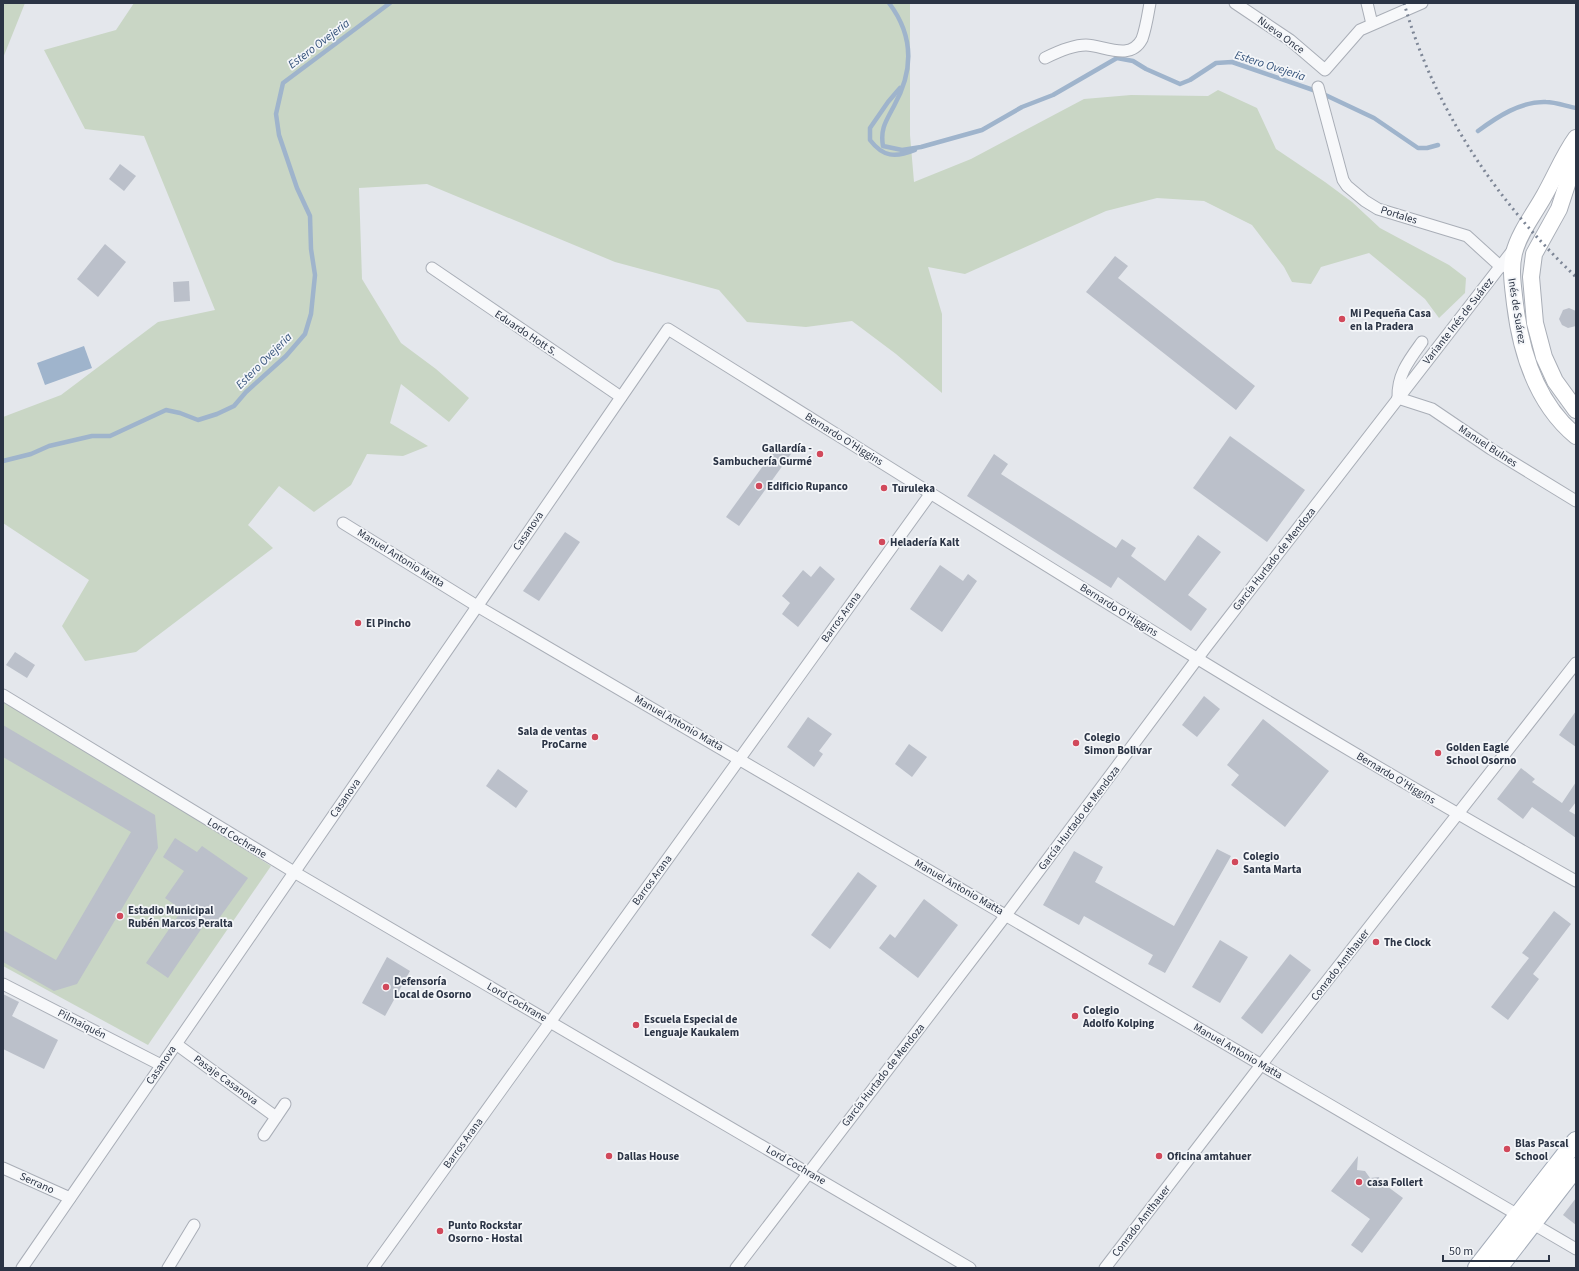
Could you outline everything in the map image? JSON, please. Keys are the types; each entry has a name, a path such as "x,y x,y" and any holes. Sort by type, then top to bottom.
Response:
{"main road":[{"name":"Inés de Suárez","path":"1576,138 1517,243 1511,276 1521,342 1535,381 1544,398 1562,422 1576,436"},
{"name":"Inés de Suárez","path":"1576,157 1573,180 1534,254 1531,277 1535,323 1544,357 1555,381 1576,410"},
{"path":"1498,1268 1525,1219 1576,1141"},
{"path":"1477,1268 1576,1167"}],"street":[{"path":"1045,58 1061,50 1086,45 1117,52 1131,50 1141,40 1150,3"},
{"name":"Nueva Once","path":"1236,3 1290,40 1325,70 1360,30 1372,24"},
{"path":"1367,3 1372,24 1422,3"},
{"name":"Portales","path":"1318,87 1343,180 1347,186 1365,201 1378,209 1467,236 1501,267"},
{"name":"Variante Inés de Suárez","path":"1398,398 1448,331 1501,267 1517,243"},
{"name":"Eduardo Hott S.","path":"432,268 620,397"},
{"name":"Casanova","path":"22,1268 668,329"},
{"name":"Bernardo O'Higgins","path":"668,329 1198,658 1458,815 1576,881"},
{"path":"1398,398 1397,390 1401,374 1422,342"},
{"name":"Manuel Bulnes","path":"1398,398 1432,409 1491,449 1576,501"},
{"name":"García Hurtado de Mendoza","path":"736,1268 1006,915 1198,658 1398,398"},
{"name":"Barros Arana","path":"373,1268 931,493"},
{"name":"Manuel Antonio Matta","path":"343,523 477,606 1576,1249"},
{"name":"Conrado Amthauer","path":"1105,1268 1261,1065 1576,663"},
{"name":"Lord Cochrane","path":"3,695 294,872 970,1268"},
{"name":"Pilmaiquén","path":"3,984 161,1065"},
{"name":"Pasaje Casanova","path":"176,1044 276,1117"},
{"path":"264,1135 285,1104"},
{"name":"Serrano","path":"3,1168 70,1198"},
{"path":"168,1268 194,1225"}],"green space":[{"path":"3,3 25,3 3,58"},
{"path":"134,3 910,3 910,135 914,182 971,159 1084,99 1131,95 1208,96 1218,90 1257,108 1276,149 1352,202 1380,228 1449,265 1466,278 1465,293 1439,318 1425,299 1369,253 1321,267 1311,284 1292,282 1284,267 1252,225 1204,201 1157,198 1106,211 965,274 928,267 942,314 942,393 896,354 852,321 806,327 747,322 719,290 615,262 427,184 359,188 362,279 401,343 436,369 469,398 449,422 401,384 390,423 428,446 403,456 367,454 351,485 314,512 279,486 248,525 273,548 136,652 85,661 62,626 89,580 3,523 3,417 61,395 158,322 215,310 144,136 85,129 44,50 116,30"},
{"name":"Estadio Municipal Rubén Marcos Peralta","path":"3,698 271,866 148,1045 3,966"}],"water":[{"path":"84,346 92,368 45,385 37,363"}],"building":[{"path":"120,164 136,176 124,191 109,179"},
{"path":"105,244 126,262 98,297 77,279"},
{"path":"1115,256 1128,266 1118,278 1255,386 1236,410 1086,292"},
{"path":"189,281 190,301 174,302 173,282"},
{"path":"1569,308 1576,311 1576,326 1568,328 1562,325 1559,319 1563,310"},
{"path":"1230,436 1305,490 1267,542 1193,488"},
{"name":"Edificio Rupanco","path":"778,445 791,454 739,526 726,517"},
{"path":"994,454 1008,464 1001,474 1116,548 1122,539 1136,548 1131,556 1165,581 1198,535 1221,552 1188,595 1207,609 1191,631 1118,577 1111,588 967,496"},
{"path":"565,532 580,542 539,601 523,591"},
{"path":"940,565 963,581 968,574 977,581 942,632 910,609"},
{"path":"820,566 835,579 798,627 782,614 790,603 782,596 803,570 811,577"},
{"path":"15,652 35,665 27,678 6,665"},
{"path":"1204,696 1220,709 1197,737 1182,725"},
{"path":"1576,711 1576,747 1559,735"},
{"path":"808,717 832,734 819,751 823,754 814,767 787,747"},
{"path":"1263,719 1329,771 1285,827 1231,785 1239,775 1227,765"},
{"name":"Estadio Municipal Rubén Marcos Peralta","path":"3,725 155,815 158,848 77,984 54,991 3,962 3,930 56,960 131,832 3,757"},
{"path":"909,744 927,757 912,777 895,764"},
{"path":"1521,768 1535,779 1532,782 1562,803 1576,782 1576,802 1569,811 1576,815 1576,838 1532,807 1523,819 1497,799"},
{"path":"498,769 528,791 516,808 486,786"},
{"path":"175,838 197,852 202,846 248,878 215,924 208,919 168,978 146,963 182,910 165,898 184,871 163,857"},
{"path":"1217,849 1231,856 1165,973 1148,964 1153,955 1084,916 1079,925 1043,905 1074,851 1103,867 1095,882 1174,926"},
{"path":"858,872 877,886 830,949 811,935"},
{"path":"924,899 958,925 918,978 879,948 890,934 895,938"},
{"path":"1554,911 1571,924 1533,974 1539,979 1508,1020 1491,1007 1529,958 1522,953"},
{"path":"1220,940 1248,957 1220,1003 1192,987"},
{"path":"1290,954 1311,970 1262,1034 1241,1018"},
{"name":"Defensoría Local de Osorno","path":"387,957 410,971 385,1016 362,1003"},
{"path":"3,994 19,1002 12,1016 58,1040 44,1069 3,1049"},
{"path":"1358,1156 1357,1170 1365,1171 1370,1178 1379,1177 1380,1181 1403,1198 1362,1253 1351,1245 1370,1219 1331,1191"},
{"path":"1576,1198 1576,1225 1563,1215"}],"waterway":[{"name":"Estero Ovejeria","path":"3,461 31,454 49,446 92,436 110,436 166,410 180,413 198,420 217,414 234,406 246,392 286,356 305,334 311,314 315,275 311,249 310,216 297,188 279,135 276,114 283,83 390,3"},
{"name":"Estero Ovejeria","path":"889,3 897,15 907,41 908,66 901,93 886,121 883,130 883,146 902,150 921,147 982,130 1022,107 1053,95 1117,58 1133,61 1146,69 1180,84 1190,80 1216,63 1232,62 1319,92 1374,118 1418,148 1427,148 1438,145"},
{"name":"Estero Ovejeria","path":"900,88 870,128 870,140 875,146 885,153 895,155 908,153 915,150"},
{"name":"Estero Ovejeria","path":"1478,131 1501,115 1528,104 1549,102 1576,108"}],"railway":[{"path":"1404,3 1432,80 1451,117 1472,152 1520,217 1547,248 1576,277"}],"place":[{"name":"Mi Pequeña Casa en la Pradera","path":"1342,319"},
{"name":"Gallardía - Sambuchería Gurmé","path":"820,454"},
{"name":"Edificio Rupanco","path":"759,486"},
{"name":"Turuleka","path":"884,488"},
{"name":"Heladería Kalt","path":"882,542"},
{"name":"El Pincho","path":"358,623"},
{"name":"Sala de ventas ProCarne","path":"595,737"},
{"name":"Colegio Simon Bolivar","path":"1076,743"},
{"name":"Golden Eagle School Osorno","path":"1438,753"},
{"name":"Colegio Santa Marta","path":"1235,862"},
{"name":"Estadio Municipal Rubén Marcos Peralta","path":"120,916"},
{"name":"The Clock","path":"1376,942"},
{"name":"Defensoría Local de Osorno","path":"386,987"},
{"name":"Colegio Adolfo Kolping","path":"1075,1016"},
{"name":"Escuela Especial de Lenguaje Kaukalem","path":"636,1025"},
{"name":"Blas Pascal School","path":"1507,1149"},
{"name":"Dallas House","path":"609,1156"},
{"name":"Oficina amtahuer","path":"1159,1156"},
{"name":"casa Follert","path":"1359,1182"},
{"name":"Punto Rockstar Osorno - Hostal","path":"440,1231"}]}
